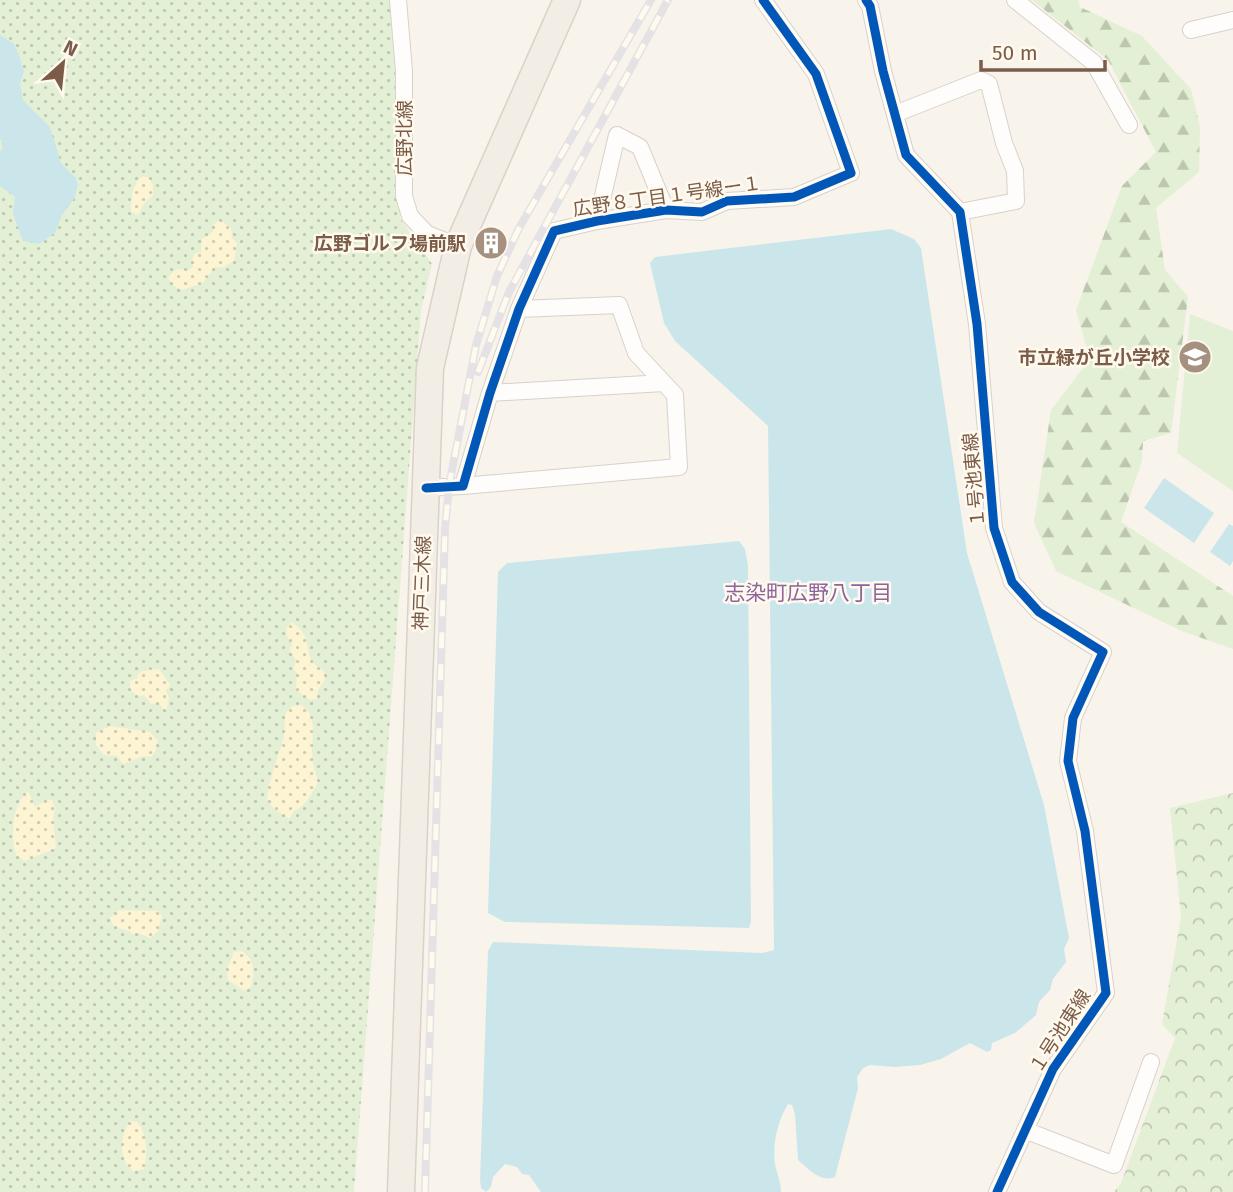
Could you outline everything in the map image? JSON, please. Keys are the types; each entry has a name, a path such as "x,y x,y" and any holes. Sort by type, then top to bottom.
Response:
{"main road":[{"name":"神戸三木線","path":"401,1192 430,368 458,246 567,0"}],"street":[{"name":"広野北線","path":"398,0 404,71 404,196 410,216 427,234 458,246"},
{"name":"広野８丁目１号線ー１","path":"463,486 490,393 519,309 554,231 666,210 702,212 727,201 794,197 851,173 816,74 763,0"},
{"path":"866,0 870,6 883,71 906,155 960,212 1016,201 1015,172 1004,143 989,84 981,80 895,114"},
{"path":"1015,0 1094,63 1129,125"},
{"path":"1191,30 1233,20"},
{"path":"597,221 617,135 640,147 666,210"},
{"name":"１号池東線","path":"960,212 977,324 994,528 1012,582 1039,612 1102,652 1073,718 1068,761 1086,831 1105,993 1053,1069 997,1192"},
{"path":"426,488 680,467 676,395 636,353 619,305 519,309"},
{"path":"490,393 664,383"},
{"path":"1025,1130 1114,1165 1151,1062"}],"green space":[{"path":"0,0 394,0 400,218 432,264 421,311 354,1192 0,1192"},
{"path":"1032,0 1078,0 1080,7 1142,36 1191,89 1200,127 1199,172 1156,208 1165,270 1188,297 1171,433 1143,441 1142,461 1121,522 1233,596 1233,649 1182,631 1056,571 1034,523 1051,410 1090,359 1076,310 1122,186 1156,152 1108,60"},
{"path":"1190,314 1233,331 1233,491 1177,453"},
{"path":"1233,793 1233,1192 1114,1192 1121,1183 1175,1038 1162,1024 1181,917 1170,808"}],"sand":[{"path":"143,176 149,178 153,185 153,196 145,202 138,215 131,212 132,197 136,183"},
{"path":"220,220 231,228 232,238 237,243 234,261 224,267 214,268 203,283 182,290 174,286 168,278 177,270 189,270 193,267 194,254 201,252 202,239 213,232 214,224"},
{"path":"292,622 305,636 313,663 324,671 325,680 318,690 317,699 310,700 296,690 297,673 293,669 296,661 290,651 292,644 287,637 286,628"},
{"path":"151,666 154,670 159,669 170,685 166,691 169,698 166,711 158,703 151,704 144,695 138,697 130,689 130,681 138,678 137,675 149,670"},
{"path":"301,705 307,710 312,721 312,756 318,783 305,803 294,811 289,819 273,808 267,799 284,737 285,714 293,706"},
{"path":"110,726 150,732 158,741 156,750 151,757 144,756 123,764 117,756 104,755 96,745 96,733"},
{"path":"28,791 35,807 52,800 55,808 53,818 56,848 25,861 16,855 13,830 19,804"},
{"path":"119,910 158,911 162,916 158,931 150,938 114,927 110,918"},
{"path":"242,951 250,959 253,971 251,987 244,991 228,980 227,969 234,952"},
{"path":"131,1121 140,1126 146,1151 144,1169 134,1171 125,1161 122,1148 124,1133"}],"water":[{"path":"0,35 14,44 19,55 24,71 20,84 23,100 50,127 61,163 76,178 78,185 74,199 62,215 55,233 39,244 23,241 13,214 15,197 0,186 0,153 3,144 0,139"},
{"path":"891,229 914,239 921,248 967,553 1044,805 1069,938 1064,949 1066,962 1053,979 1050,990 1039,1002 1036,1015 1015,1033 992,1043 991,1050 987,1052 970,1043 941,1059 920,1065 870,1065 863,1068 857,1077 858,1088 835,1177 820,1177 798,1160 795,1114 792,1105 788,1104 781,1118 774,1148 781,1192 541,1192 529,1175 522,1174 517,1167 505,1164 493,1177 491,1187 486,1192 481,1188 480,1180 488,951 493,942 762,953 774,950 768,426 675,341 664,323 650,263 655,257"},
{"path":"1164,478 1214,513 1194,543 1144,508"},
{"path":"1229,524 1233,526 1233,561 1230,566 1210,552"},
{"path":"739,541 745,549 748,566 749,928 505,922 488,913 498,572 507,563"}],"railway":[{"path":"425,1192 445,529 449,486 476,345 497,276 519,228 651,0"},
{"path":"478,372 509,292 668,0"}],"cycle path":[{"path":"426,488 463,486 490,393 519,309 554,231 666,210 702,212 727,201 794,197 851,173 816,74 763,0"},
{"path":"866,0 870,6 883,71 906,155 960,212 977,324 994,528 1012,582 1039,612 1103,652 1073,718 1068,761 1085,831 1106,993 1053,1069 997,1192"}],"place":[{"name":"広野ゴルフ場前駅","path":"491,243"},
{"name":"市立緑が丘小学校","path":"1195,357"}],"district":[{"name":"志染町広野八丁目","path":"808,593"}]}
